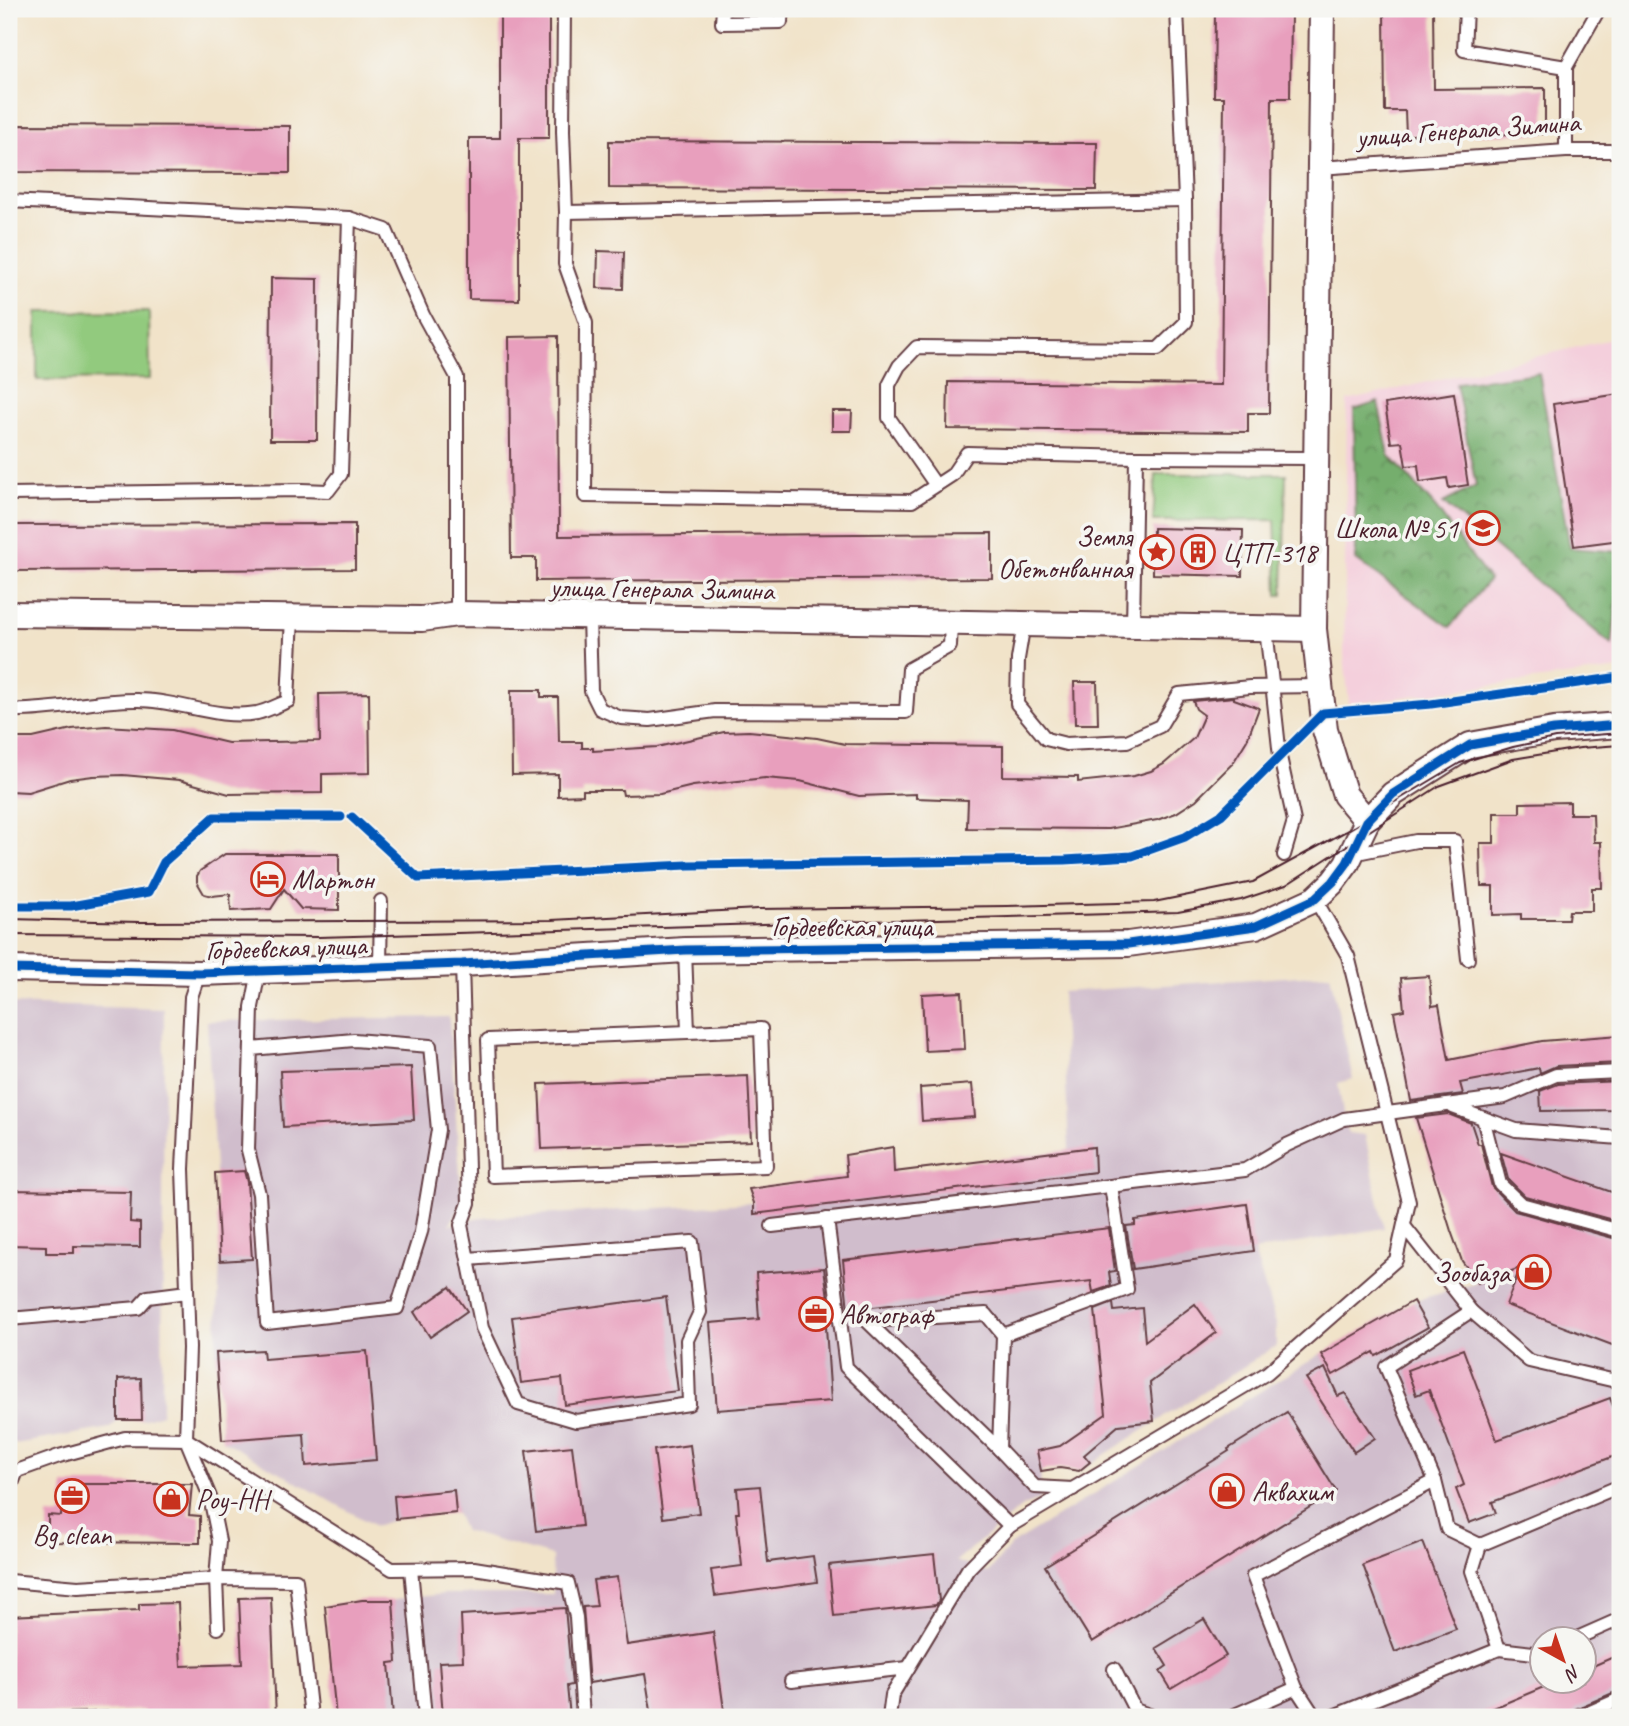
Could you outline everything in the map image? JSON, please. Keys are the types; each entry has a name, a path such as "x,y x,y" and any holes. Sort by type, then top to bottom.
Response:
{"street":[{"path":"1322,9 1314,629 1325,730 1345,795 1367,821"},
{"name":"улица Генерала Зимина","path":"9,614 422,619 457,614 1314,629"},
{"name":"Гордеевская улица","path":"9,969 259,971 462,964 685,950 1128,944 1256,926 1315,899 1333,882 1352,854 1367,821 1393,794 1470,745 1554,730 1620,725"}],"lane":[{"path":"564,9 565,264 586,323 585,496 912,501 952,475 967,453 1316,457"},
{"path":"723,9 722,23 781,22 782,9"},
{"path":"935,484 889,418 889,386 899,366 917,348 1158,349 1186,322 1185,200 1177,9"},
{"path":"1466,9 1464,51 1566,67"},
{"path":"1566,151 1566,67 1600,9"},
{"name":"улица Генерала Зимина","path":"1319,168 1566,151 1620,150"},
{"path":"566,212 1185,200"},
{"path":"9,201 349,218 386,230 423,315 457,377 457,614"},
{"path":"9,494 302,489 328,491 341,474 349,218"},
{"path":"1133,625 1136,457"},
{"path":"589,616 591,691 600,709 621,718 650,720 716,711 906,712 909,669 950,646 951,622"},
{"path":"9,710 31,711 93,702 142,699 213,712 258,713 288,701 292,617"},
{"path":"1024,623 1018,659 1017,704 1046,739 1066,744 1127,741 1160,726 1179,694 1273,686 1320,686"},
{"path":"1266,628 1280,757 1294,821 1284,855"},
{"path":"1352,854 1416,841 1455,841 1468,959"},
{"path":"889,1717 891,1696 968,1569 1010,1526 1267,1373 1396,1261 1409,1202 1348,956 1315,899"},
{"path":"380,967 381,901"},
{"path":"685,950 688,1032"},
{"path":"462,964 469,1203 461,1225 482,1328 518,1404 576,1421 689,1404 687,1340 699,1312 692,1242 468,1259"},
{"path":"251,1049 354,1040 430,1046 438,1130 421,1232 397,1308 267,1323 259,1194 248,1150 252,1007 259,971"},
{"path":"199,972 191,997 183,1169 188,1348 186,1439 210,1497 219,1541 216,1579 218,1628"},
{"path":"761,1029 766,1166 493,1176 488,1040 688,1032 761,1029"},
{"path":"772,1226 1245,1170 1287,1145 1344,1119 1505,1097 1556,1075 1620,1072"},
{"path":"1450,1105 1516,1130 1620,1138"},
{"path":"1483,1118 1500,1184 1521,1204 1620,1231"},
{"path":"1003,1335 1127,1289 1111,1185"},
{"path":"827,1219 846,1367 1010,1526"},
{"path":"1404,1226 1471,1311 1529,1361 1620,1382"},
{"path":"9,1319 138,1308 148,1297 187,1292"},
{"path":"1471,1311 1386,1367 1436,1480 1447,1529 1480,1545 1620,1486"},
{"path":"999,1449 1003,1335 986,1314 867,1321 1035,1487 1073,1489"},
{"path":"9,1491 17,1471 59,1456 125,1438 186,1439 392,1569 474,1568 568,1583 576,1617 583,1717"},
{"path":"1315,1717 1296,1688 1253,1576 1436,1480"},
{"path":"1480,1545 1472,1571 1499,1649"},
{"path":"411,1569 425,1717"},
{"path":"9,1581 78,1587 216,1579 296,1580 311,1717"},
{"path":"1598,1629 1620,1619"},
{"path":"1331,1717 1499,1649 1528,1652"},
{"path":"791,1681 908,1668"},
{"path":"1114,1669 1135,1710 1156,1717"},
{"path":"1230,1717 1296,1688"},
{"path":"1579,1717 1620,1699"}],"shaded area":[{"name":"Школа № 51","path":"1620,337 1620,669 1349,704 1344,655 1347,401"},
{"path":"1330,974 1353,1079 1338,1083 1344,1119 1348,1133 1365,1135 1384,1228 1254,1251 1276,1324 1276,1346 1079,1471 1060,1468 1041,1471 1040,1500 1023,1506 956,1561 988,1573 1011,1545 1321,1354 1413,1301 1477,1283 1462,1261 1451,1231 1481,1226 1493,1204 1493,1180 1485,1144 1478,1144 1469,1117 1419,1127 1404,1071 1542,1041 1620,1035 1620,1717 370,1717 362,1600 393,1600 444,1594 553,1594 552,1556 464,1531 456,1513 396,1519 375,1526 222,1440 216,1353 220,1261 207,1021 449,1017 462,1204 449,1225 477,1218 753,1203 749,1189 846,1176 845,1155 893,1147 895,1172 1069,1150 1062,992"},
{"path":"9,1004 164,1009 162,1414 142,1420 119,1420 110,1428 9,1445"}],"green space":[{"path":"149,311 150,379 37,380 37,312"},
{"path":"1539,373 1570,548 1620,552 1612,645 1443,503 1476,486 1456,383"},
{"path":"1378,402 1389,455 1436,508 1489,580 1450,627 1356,560 1354,410"},
{"path":"1156,474 1286,474 1283,595 1278,595 1275,520 1153,521"}],"building":[{"path":"500,9 549,9 549,138 519,138 519,300 469,299 469,138 500,138"},
{"path":"1215,9 1291,9 1290,98 1272,98 1269,413 1248,413 1248,432 947,429 948,382 1221,385 1224,97 1214,97"},
{"path":"1384,9 1433,9 1434,89 1545,88 1545,134 1406,135 1405,111 1385,111"},
{"path":"9,125 290,126 290,173 9,172"},
{"path":"609,141 1097,143 1096,190 609,188"},
{"path":"598,251 624,252 623,289 597,288"},
{"path":"271,278 318,279 317,440 270,440"},
{"path":"558,336 559,536 992,533 992,578 536,581 536,558 511,558 509,337"},
{"path":"1454,393 1468,485 1449,488 1447,478 1420,482 1418,465 1406,466 1402,442 1391,443 1385,404"},
{"path":"1620,394 1620,540 1574,546 1553,404"},
{"path":"832,411 852,411 851,431 832,431"},
{"path":"355,524 355,569 9,571 9,525"},
{"name":"ЦТП-318","path":"1153,528 1243,530 1242,576 1153,574"},
{"path":"1074,682 1097,682 1098,724 1075,724"},
{"path":"511,690 541,690 541,697 558,697 559,742 582,742 582,748 593,748 593,751 657,747 724,732 749,731 817,738 845,744 1003,746 1003,776 1078,777 1078,782 1134,776 1164,764 1194,738 1204,715 1196,709 1193,701 1234,697 1259,708 1247,740 1233,763 1196,800 1176,813 1157,820 1108,829 967,828 968,800 916,798 916,794 859,796 800,781 765,778 693,786 660,794 623,795 622,790 583,790 583,795 558,796 558,774 512,775"},
{"path":"369,693 370,773 322,774 322,793 229,794 179,780 123,775 70,779 28,792 9,791 9,738 33,738 72,729 106,726 172,730 228,743 320,741 319,694"},
{"path":"1570,802 1570,814 1593,814 1594,842 1601,842 1602,888 1592,888 1592,911 1569,911 1568,919 1521,919 1521,914 1493,915 1493,886 1481,886 1480,843 1494,843 1494,813 1520,813 1520,803"},
{"name":"Мартон","path":"225,854 339,854 339,910 301,909 284,889 271,909 231,911 230,894 204,894 197,882 200,871"},
{"path":"1429,976 1432,1006 1439,1005 1449,1060 1542,1041 1620,1035 1620,1063 1556,1066 1540,1073 1539,1068 1460,1083 1463,1094 1411,1101 1394,1012 1404,1010 1401,978"},
{"path":"962,992 965,1049 925,1051 922,994"},
{"path":"411,1067 414,1120 283,1127 280,1071"},
{"path":"748,1076 751,1141 542,1149 539,1084"},
{"path":"1620,1081 1620,1110 1541,1111 1540,1091 1558,1084"},
{"path":"972,1084 975,1117 922,1121 920,1088"},
{"path":"1448,1114 1471,1123 1478,1144 1481,1144 1492,1187 1515,1211 1620,1240 1620,1348 1506,1305 1520,1268 1478,1283 1462,1261 1416,1118"},
{"path":"893,1147 894,1172 1094,1147 1095,1172 754,1214 754,1203 749,1189 847,1176 845,1155"},
{"path":"1501,1153 1620,1195 1620,1222 1525,1196 1508,1179"},
{"path":"244,1171 252,1259 220,1261 215,1173"},
{"path":"9,1190 131,1192 130,1222 140,1223 140,1247 74,1246 74,1253 46,1253 46,1246 9,1245"},
{"path":"1247,1204 1254,1251 1133,1269 1126,1226 1135,1225 1135,1220"},
{"path":"1109,1228 1115,1271 1109,1272 1111,1286 1093,1292 1091,1281 848,1310 843,1260"},
{"path":"824,1268 830,1312 825,1313 831,1401 717,1410 710,1323 759,1319 756,1273"},
{"path":"450,1287 467,1311 430,1337 414,1312"},
{"path":"666,1297 678,1391 565,1405 562,1378 521,1383 512,1317"},
{"path":"1413,1301 1428,1327 1376,1356 1374,1352 1333,1375 1321,1354"},
{"path":"1113,1303 1114,1311 1142,1308 1145,1341 1195,1304 1216,1333 1150,1383 1154,1421 1119,1425 1084,1455 1090,1462 1079,1471 1060,1468 1041,1471 1037,1451 1060,1446 1106,1414 1095,1310"},
{"path":"1463,1349 1497,1440 1610,1398 1620,1425 1620,1454 1492,1502 1496,1513 1469,1523 1456,1489 1464,1485 1429,1390 1416,1395 1407,1370"},
{"path":"263,1350 264,1359 367,1351 376,1460 306,1466 304,1434 222,1440 216,1353"},
{"path":"1325,1368 1338,1396 1345,1393 1375,1438 1354,1452 1306,1378"},
{"path":"141,1378 142,1420 118,1420 118,1379"},
{"path":"1287,1412 1336,1491 1092,1642 1045,1566"},
{"path":"690,1445 699,1513 663,1518 654,1450"},
{"path":"572,1446 582,1526 536,1531 526,1451"},
{"path":"64,1484 192,1484 189,1515 200,1516 200,1543 48,1542 48,1515 61,1516"},
{"path":"760,1486 768,1562 813,1556 817,1582 715,1596 711,1570 742,1566 736,1513 739,1513 737,1488"},
{"path":"454,1490 456,1513 396,1519 394,1496"},
{"path":"1423,1542 1456,1629 1395,1652 1363,1565"},
{"path":"934,1554 939,1600 936,1605 834,1616 829,1565"},
{"path":"617,1577 627,1645 713,1632 725,1717 652,1717 645,1674 589,1683 583,1607 597,1606 593,1580"},
{"path":"271,1597 276,1717 143,1717 143,1710 9,1715 9,1616 139,1610 139,1604 178,1603 181,1666 242,1664 239,1598"},
{"path":"362,1600 393,1600 397,1662 389,1663 393,1717 336,1717 325,1606"},
{"path":"565,1608 572,1685 567,1686 570,1717 443,1717 439,1662 463,1661 461,1615"},
{"path":"1204,1619 1226,1656 1171,1689 1160,1671 1167,1666 1156,1648"},
{"path":"1620,1654 1620,1690 1575,1709 1570,1717 1472,1717 1528,1694 1598,1694 1598,1664"}],"tram line":[{"path":"9,919 139,922 552,920 758,909 1154,902 1253,882 1348,830 1460,763 1555,738 1620,733"},
{"path":"9,935 319,937 1178,912 1241,900 1286,885 1439,786 1513,759 1580,748 1620,745"}],"cycle path":[{"path":"352,817 418,878 688,865 1065,860 1132,856 1185,837 1221,815 1323,713 1431,704 1620,677"},
{"path":"9,969 199,973 462,964 685,950 1128,944 1256,926 1315,899 1333,882 1347,863 1367,821 1393,794 1470,745 1554,730 1620,725"},
{"path":"9,906 71,906 149,892 164,862 214,817 341,817"}],"place":[{"name":"Школа № 51","path":"1483,528"},
{"name":"Земля Обетонванная","path":"1157,552"},
{"name":"ЦТП-318","path":"1198,552"},
{"name":"Мартон","path":"268,879"},
{"name":"Зообаза","path":"1534,1272"},
{"name":"Автограф","path":"816,1314"},
{"name":"Аквахим","path":"1227,1491"},
{"name":"Bg clean","path":"72,1496"},
{"name":"Роу-НН","path":"171,1499"}]}
